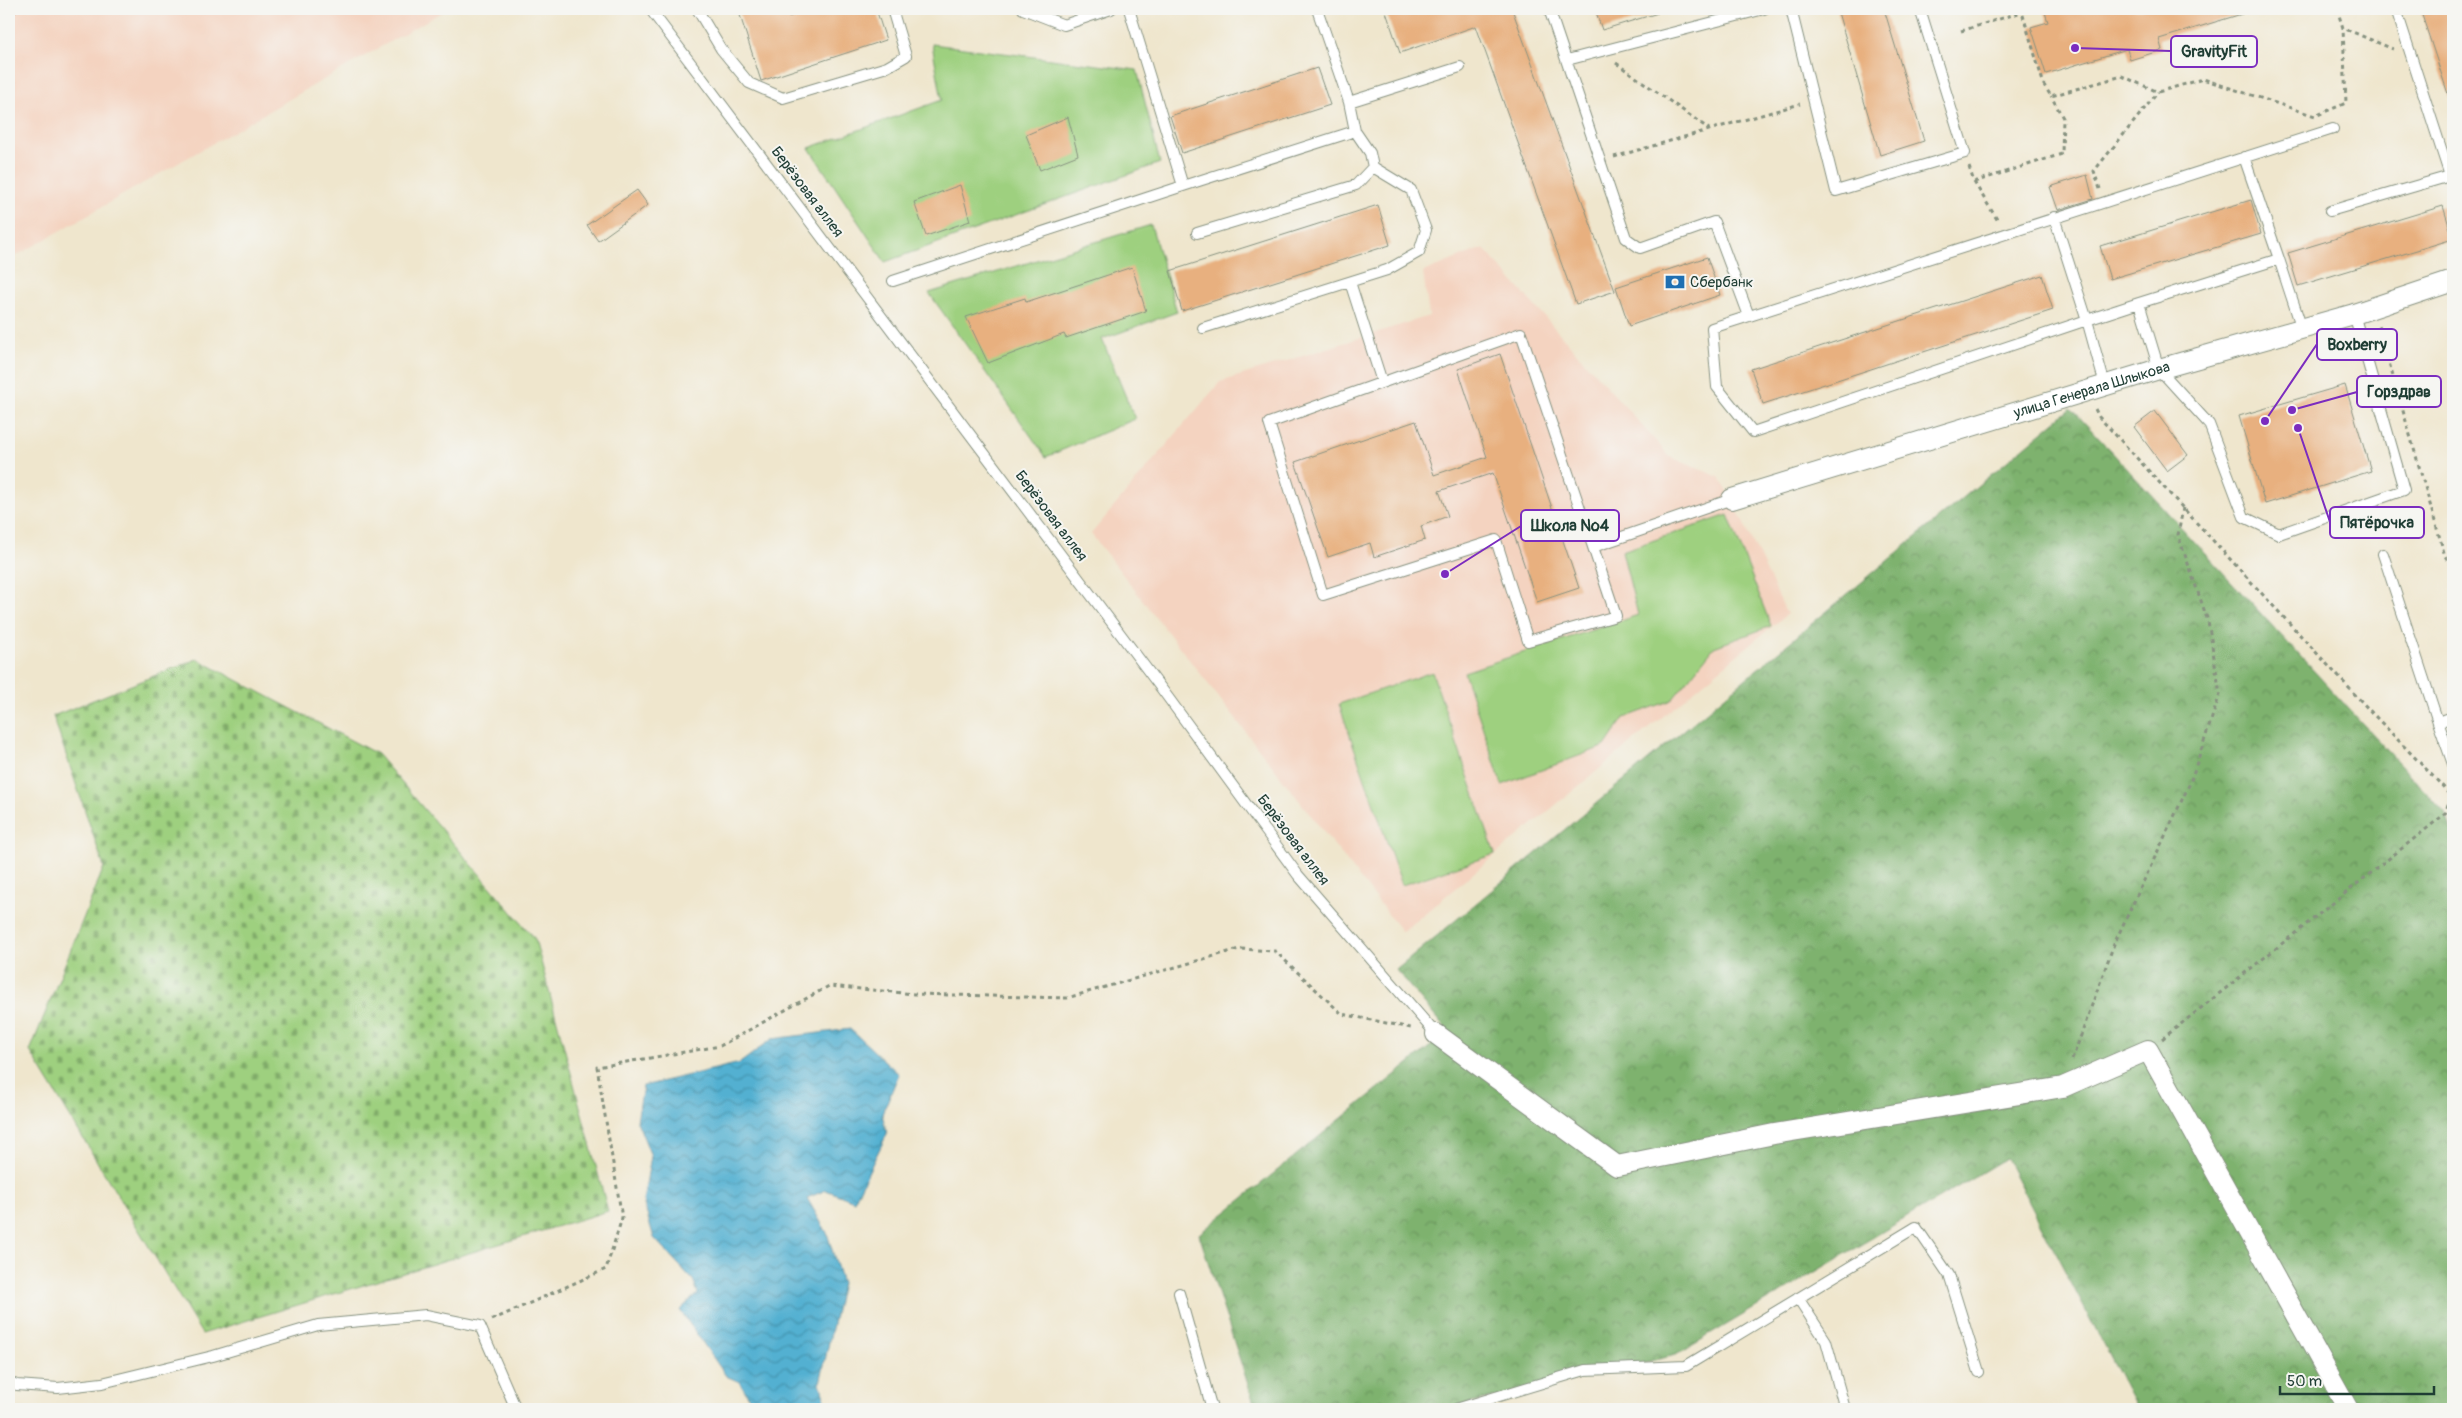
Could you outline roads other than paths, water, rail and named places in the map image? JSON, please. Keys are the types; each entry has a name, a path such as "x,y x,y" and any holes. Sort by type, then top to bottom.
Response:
{"street":[{"name":"улица Генерала Шлыкова","path":"1732,499 2105,385 2354,314 2453,281"},
{"path":"1436,1034 1617,1166 1774,1134 2062,1087 2148,1050 2348,1409"}],"lane":[{"name":"Берёзовая аллея","path":"650,9 1152,676 1298,875 1436,1034"},
{"path":"697,9 721,49 749,83 783,98 887,67 906,56 892,9"},
{"path":"1023,9 1064,25 1111,9"},
{"path":"1129,9 1182,186"},
{"path":"1204,328 1387,270 1419,252 1426,230 1411,190 1373,167 1370,153 1355,131 1349,102 1317,9"},
{"path":"1549,9 1626,238 1640,248 1714,222 1749,316"},
{"path":"1566,60 1764,9"},
{"path":"1791,9 1836,192 1964,153 1920,9"},
{"path":"2330,211 2452,177 2396,9"},
{"path":"1349,102 1460,67"},
{"path":"2279,260 2087,320 1753,432 1717,387 1712,328 2005,232 2332,129"},
{"path":"893,281 1355,131"},
{"path":"2244,157 2302,329"},
{"path":"1197,233 1356,185 1373,167"},
{"path":"2054,217 2087,320 2105,385"},
{"path":"1350,282 1382,382"},
{"path":"2139,304 2159,369 2209,424 2244,517 2279,534 2404,490 2354,314"},
{"path":"1520,334 1593,547 1616,616 1528,641 1496,540 1323,595 1269,422 1520,334"},
{"path":"1593,547 1732,499"},
{"path":"2383,554 2453,764"},
{"path":"2438,722 2453,717"},
{"path":"1456,1409 1586,1370 1686,1366 1916,1227 1949,1274 1980,1372"},
{"path":"1179,1293 1212,1409"},
{"path":"1798,1298 1826,1341 1845,1409"},
{"path":"9,1382 18,1385 58,1388 102,1383 213,1356 318,1325 426,1315 480,1326 516,1409"}],"water":[{"path":"850,1029 899,1074 882,1114 887,1134 854,1201 826,1190 807,1198 827,1233 842,1283 820,1383 828,1409 772,1409 753,1405 740,1382 726,1376 680,1310 698,1293 693,1280 654,1238 643,1201 651,1156 637,1121 643,1086 740,1063 772,1039"}],"place":[{"name":"GravityFit","path":"2075,48"},
{"name":"Сбербанк","path":"1675,282"},
{"name":"Горздрав","path":"2292,410"},
{"name":"Boxberry","path":"2265,421"},
{"name":"Пятёрочка","path":"2298,428"},
{"name":"Школа №4","path":"1445,574"}]}
